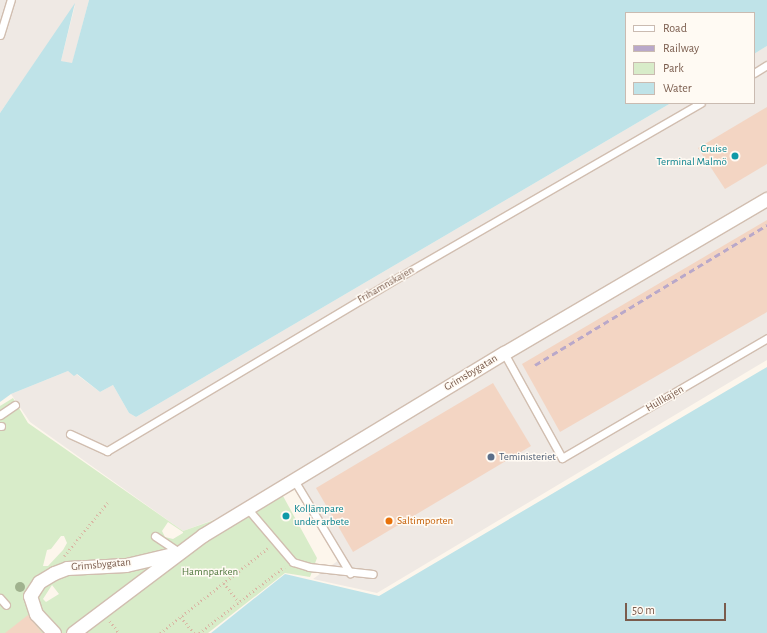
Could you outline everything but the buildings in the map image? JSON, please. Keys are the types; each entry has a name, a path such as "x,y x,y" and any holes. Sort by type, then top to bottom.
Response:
{"street":[{"name":"Grimsbygatan","path":"72,633 103,612 179,552 247,508 504,353 767,199"},
{"name":"Grimsbygatan","path":"54,633 36,614 30,596 39,582 54,573 67,568 126,565 179,552"}],"lane":[{"path":"0,35 11,0"},
{"path":"755,72 767,65"},
{"name":"Frihamnskajen","path":"70,434 106,451 402,276 700,104"},
{"name":"Hullkajen","path":"504,353 562,458 767,338"},
{"path":"0,414 15,405"},
{"path":"294,480 350,573"},
{"path":"247,508 293,562 350,573 373,574"},
{"path":"155,536 179,552"},
{"path":"0,598 6,605"}],"path":[{"path":"160,633 275,542"},
{"path":"200,633 280,569 293,562"},
{"path":"224,583 239,602"},
{"path":"103,612 119,633"},
{"path":"181,617 194,633"}],"shaded area":[{"path":"0,0 89,0 72,64 61,61 75,5 0,113"},
{"path":"767,46 767,360 377,593 313,579 343,557 303,487 183,531 30,422 11,394 68,371 76,374 100,392 113,385 129,413 136,417 669,104 755,104 755,53"}],"green space":[{"name":"Hamnparken","path":"13,398 28,423 183,531 283,496 317,558 310,577 285,573 208,633 0,633 0,406","holes":["168,522 183,532 183,533 173,539 165,537 162,531","61,536 64,536 67,543 63,550 48,566 43,566 47,550 51,549","52,585 59,594 46,602 43,599"]}],"water":[{"path":"89,0 767,0 767,46 755,53 755,12 625,12 625,104 669,104 136,417 129,413 113,385 100,392 77,374 74,376 68,371 11,394 0,402 0,113 75,3 61,61 72,63"},
{"path":"767,367 767,633 211,633 285,574 379,596"}],"railway":[{"path":"535,365 767,225"}],"place":[{"name":"Cruise Terminal Malmö","path":"735,156"},
{"name":"Teministeriet","path":"491,457"},
{"name":"Kollämpare under arbete","path":"286,516"},
{"name":"Saltimporten","path":"389,521"}]}
